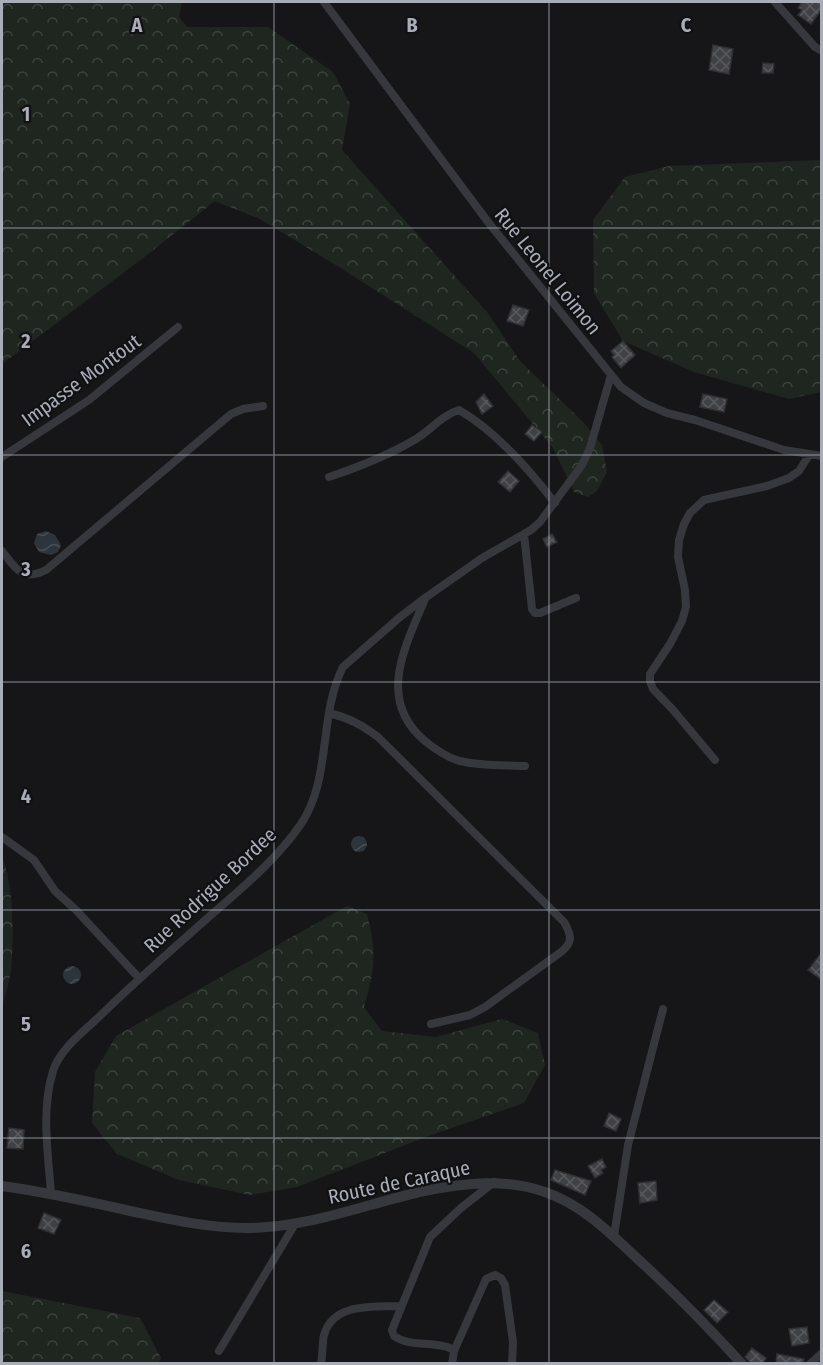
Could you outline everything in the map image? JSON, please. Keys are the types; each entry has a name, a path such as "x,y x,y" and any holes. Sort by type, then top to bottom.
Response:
{"street":[{"name":"Rue Leonel Loimon","path":"324,2 488,222 621,387 651,406 784,450 822,456"},
{"path":"775,2 814,47 822,51"},
{"name":"Impasse Montout","path":"2,457 88,400 178,327"},
{"name":"Rue Rodrigue Bordee","path":"51,1193 46,1106 59,1058 74,1040 140,978 248,883 297,829 314,794 329,713 338,677 343,667 399,617 482,558 540,522 586,456 611,375"},
{"path":"2,551 15,569 23,574 31,575 46,570 231,414 243,409 262,406"},
{"path":"330,477 361,466 418,438 444,417 459,410 483,426 539,482 555,503"},
{"path":"715,760 674,711 652,689 650,681 650,674 670,644 682,621 686,607 678,557 679,540 690,513 704,500 767,486 789,478 799,471 809,455"},
{"path":"524,534 532,609 540,613 576,598"},
{"path":"425,598 406,643 397,688 400,711 408,726 432,747 455,760 466,763 525,766"},
{"path":"329,713 360,724 378,737 564,922 571,934 568,946 561,952 485,1007 470,1014 431,1024"},
{"path":"2,837 34,860 55,891 140,978"},
{"path":"614,1236 628,1145 663,1009"},
{"name":"Route de Caraque","path":"2,1186 51,1193 197,1225 248,1228 296,1224 425,1191 475,1182 495,1182 545,1192 585,1212 614,1236 684,1301 742,1364"},
{"path":"454,1351 448,1346 401,1341 394,1336 392,1330 430,1237 461,1208 495,1182"},
{"path":"219,1351 296,1224"},
{"path":"452,1364 454,1351 486,1279 495,1275 501,1278 505,1285 513,1342 512,1364"},
{"path":"321,1364 324,1335 335,1318 360,1307 401,1306"},
{"path":"810,1364 822,1353"}],"green space":[{"path":"2,2 182,2 179,17 187,27 268,27 333,72 350,104 342,150 487,312 520,361 584,423 602,445 607,472 597,491 588,497 574,492 553,448 474,353 260,219 215,201 2,364"},
{"path":"821,160 821,392 789,399 694,372 623,341 594,293 593,220 625,177 669,166"},
{"path":"2,856 11,897 13,943 11,971 2,1007"},
{"path":"347,906 367,914 373,961 371,982 364,1007 382,1031 436,1037 502,1019 538,1033 545,1065 524,1103 426,1137 297,1187 250,1195 179,1180 117,1154 92,1123 95,1072 116,1036"},
{"path":"2,1291 140,1318 161,1358 158,1364 2,1363"}],"water":[{"path":"46,531 55,535 61,545 58,552 51,555 39,552 34,543 37,534"},
{"path":"359,836 365,838 367,844 365,850 359,852 353,850 351,844 353,838"},
{"path":"68,966 76,966 81,971 79,982 68,984 63,979 63,971"}],"building":[{"path":"802,2 822,2 822,9 811,24 798,15 802,10 798,8"},
{"path":"713,45 733,49 729,74 709,70"},
{"path":"763,63 774,64 773,73 762,73"},
{"path":"513,305 529,310 523,326 507,321"},
{"path":"623,341 635,355 621,368 612,357 614,355 611,351"},
{"path":"484,394 493,406 482,414 476,402"},
{"path":"703,394 727,399 724,412 700,407"},
{"path":"532,425 542,432 534,441 525,434"},
{"path":"508,471 519,481 510,492 498,482"},
{"path":"552,534 557,542 547,547 543,539"},
{"path":"822,952 822,980 808,970"},
{"path":"609,1113 621,1119 616,1131 604,1126"},
{"path":"9,1128 24,1130 23,1149 7,1148"},
{"path":"602,1159 606,1167 601,1170 603,1173 595,1178 588,1166"},
{"path":"555,1170 591,1181 585,1195 551,1180"},
{"path":"656,1181 657,1200 640,1203 638,1183"},
{"path":"44,1213 61,1220 54,1234 38,1228"},
{"path":"714,1300 728,1312 717,1323 704,1310"},
{"path":"807,1327 809,1343 792,1346 789,1329"},
{"path":"752,1348 766,1358 762,1364 752,1364 745,1357"},
{"path":"777,1354 804,1359 803,1364 776,1364"}]}
